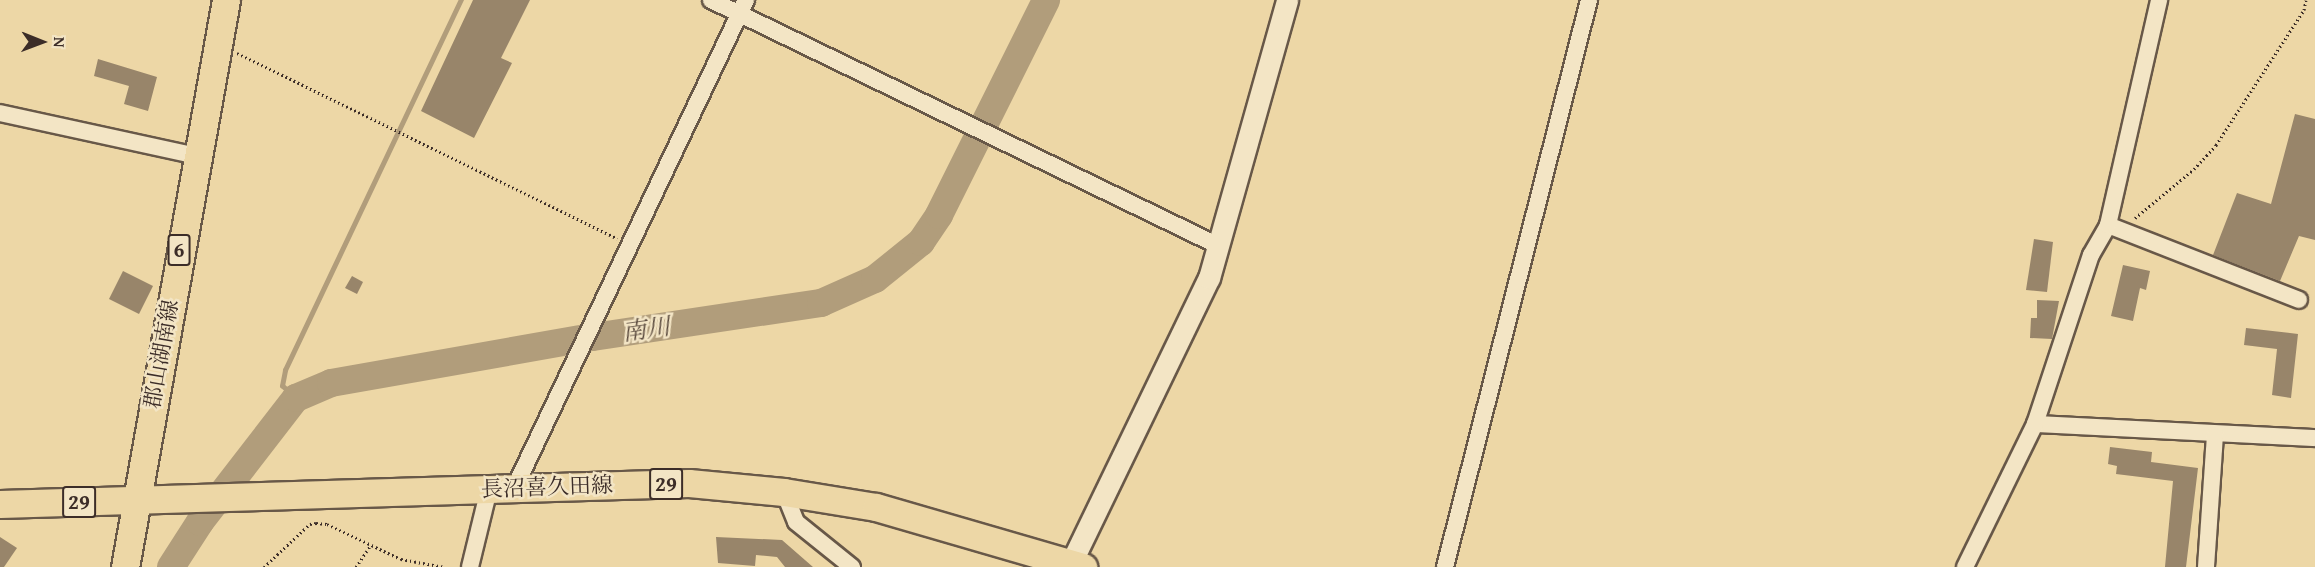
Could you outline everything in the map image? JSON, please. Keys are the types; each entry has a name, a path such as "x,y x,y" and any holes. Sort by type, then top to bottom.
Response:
{"main road":[{"name":"郡山湖南線","path":"125,567 147,500 197,156 226,0"},
{"name":"長沼喜久田線","path":"0,504 689,483 784,492 876,507 1074,566"}],"street":[{"path":"711,0 742,7 991,136 1220,246"},
{"path":"1074,566 1199,302 1220,246 1287,0"},
{"path":"1445,567 1589,0"},
{"path":"1965,567 2036,424 2091,255 2114,228 2159,0"},
{"path":"470,567 501,489 574,355 742,7"},
{"path":"0,113 197,156"},
{"path":"2114,228 2299,300"},
{"path":"2036,424 2215,435 2315,438"},
{"path":"2206,567 2215,435"},
{"path":"784,492 796,522 852,567"}],"path":[{"path":"2114,228 2194,169 2216,145 2304,10 2306,0"},
{"path":"217,44 616,237 627,247"},
{"path":"264,567 310,524 327,524 401,559 444,567"},
{"path":"356,567 370,546"}],"building":[{"path":"473,0 530,0 501,58 512,63 474,138 421,111"},
{"path":"98,59 157,77 148,111 124,104 129,86 94,76"},
{"path":"2295,114 2315,119 2315,240 2299,236 2280,281 2213,255 2237,193 2271,204"},
{"path":"2034,239 2053,242 2047,292 2026,290"},
{"path":"2123,265 2150,271 2146,290 2140,288 2133,321 2111,316"},
{"path":"123,271 153,286 139,314 109,299"},
{"path":"352,276 363,282 357,294 345,288"},
{"path":"2037,300 2059,301 2052,339 2030,338 2031,318 2037,318"},
{"path":"2246,328 2298,334 2291,398 2272,395 2277,349 2244,345"},
{"path":"2110,447 2152,452 2151,462 2198,468 2186,567 2165,567 2173,481 2116,474 2117,466 2108,464"},
{"path":"0,537 17,548 4,567 0,567"},
{"path":"716,537 782,540 813,567 785,567 777,557 756,555 755,566 718,563"}],"waterway":[{"path":"296,398 282,386 285,370 461,0"},
{"name":"南川","path":"171,567 200,522 296,398 331,383 593,337 821,303 875,279 921,242 939,215 1046,0"}]}
